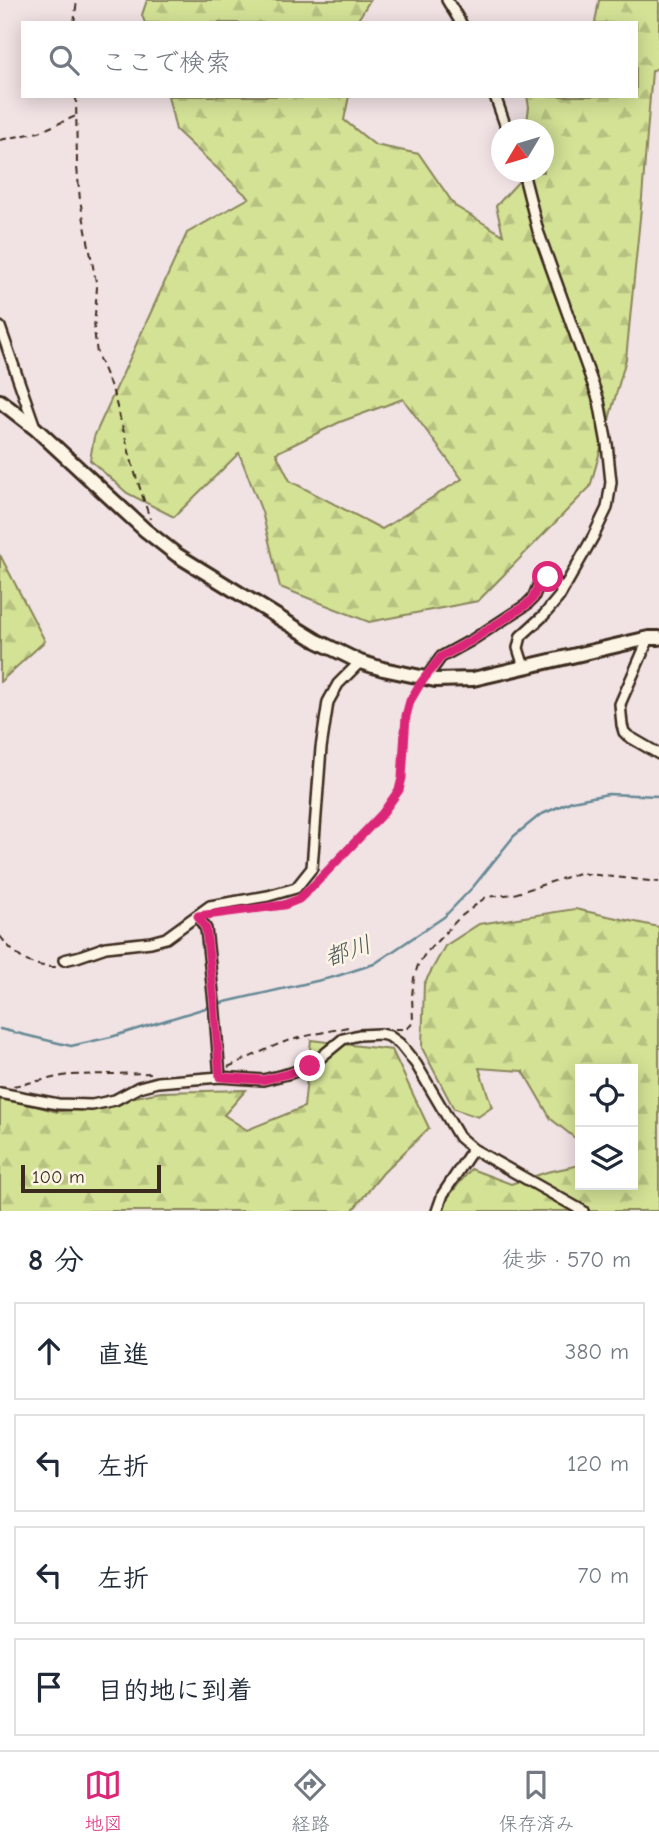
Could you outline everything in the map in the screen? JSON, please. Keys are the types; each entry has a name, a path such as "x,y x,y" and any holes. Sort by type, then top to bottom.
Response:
{"street":[{"path":"447,0 460,21"},
{"path":"496,98 503,119"},
{"path":"524,667 518,648 521,636 544,615 562,592 607,508 611,482 599,401 538,231 527,182"},
{"path":"0,327 36,429"},
{"path":"0,401 36,429 145,530 177,555 317,641 360,662 426,678 452,681 473,679 654,638"},
{"path":"426,678 441,657 526,605 533,598 541,579 548,577 556,582 562,592"},
{"path":"654,638 620,704 624,732 659,754"},
{"path":"64,960 106,947 166,938 210,906 296,888 312,868 321,748 328,702 338,684 360,662"},
{"path":"198,916 206,929 220,1077"},
{"path":"0,1093 58,1104 92,1105 115,1100 139,1087 158,1082 220,1077 263,1080 310,1066 342,1039 380,1034 389,1036 400,1044 416,1065 459,1137 473,1149 583,1211"},
{"path":"436,1211 443,1194 473,1149"}],"path":[{"path":"74,21 77,0"},
{"path":"76,98 80,200 97,287 94,329 97,354 113,392 150,520"},
{"path":"0,140 39,132 77,116"},
{"path":"225,913 271,908 299,899 382,814 399,790 406,716 410,701 426,678"},
{"path":"393,1029 406,1029 413,1021 414,978 425,954 458,918 486,897 514,894 579,873 659,882"},
{"path":"219,1067 225,1068 268,1048 302,1037 351,1027"},
{"path":"10,1086 68,1075 156,1073"}],"green space":[{"path":"147,0 370,0 357,21 144,21 142,15"},
{"path":"599,0 659,0 659,67 652,71 626,359 590,487 478,601 369,622 280,587 262,512 239,453 174,517 127,493 90,460 94,437 187,233 249,198 176,130 168,98 349,98 344,120 375,145 419,154 455,206 503,235 496,206 518,182 554,182 554,119 527,119 527,98 638,98 638,21 595,21","holes":["403,399 462,479 382,529 290,481 276,453 340,422"]},
{"path":"0,555 45,641 0,682"},
{"path":"575,909 659,927 659,1211 436,1211 471,1169 511,1184 575,1166 575,1190 638,1190 638,1064 575,1064 575,1138 551,1119 523,1071 479,1068 492,1107 478,1117 454,1109 422,1048 424,984 445,946 479,924"},
{"path":"311,1040 392,1050 429,1128 383,1173 352,1211 0,1211 0,1096 57,1112 161,1092 246,1090 224,1115 247,1130 304,1107"}],"waterway":[{"name":"都川","path":"0,1029 71,1046 111,1037 225,1002 334,977 374,964 444,917 473,887 514,836 540,815 572,801 608,794 659,796"}],"route":[{"path":"310,1066 263,1080 220,1077 206,929 198,916 284,905 299,899 313,886 382,814 399,790 406,716 410,701 420,684 441,657 526,605 533,598 541,579 548,577"}]}
